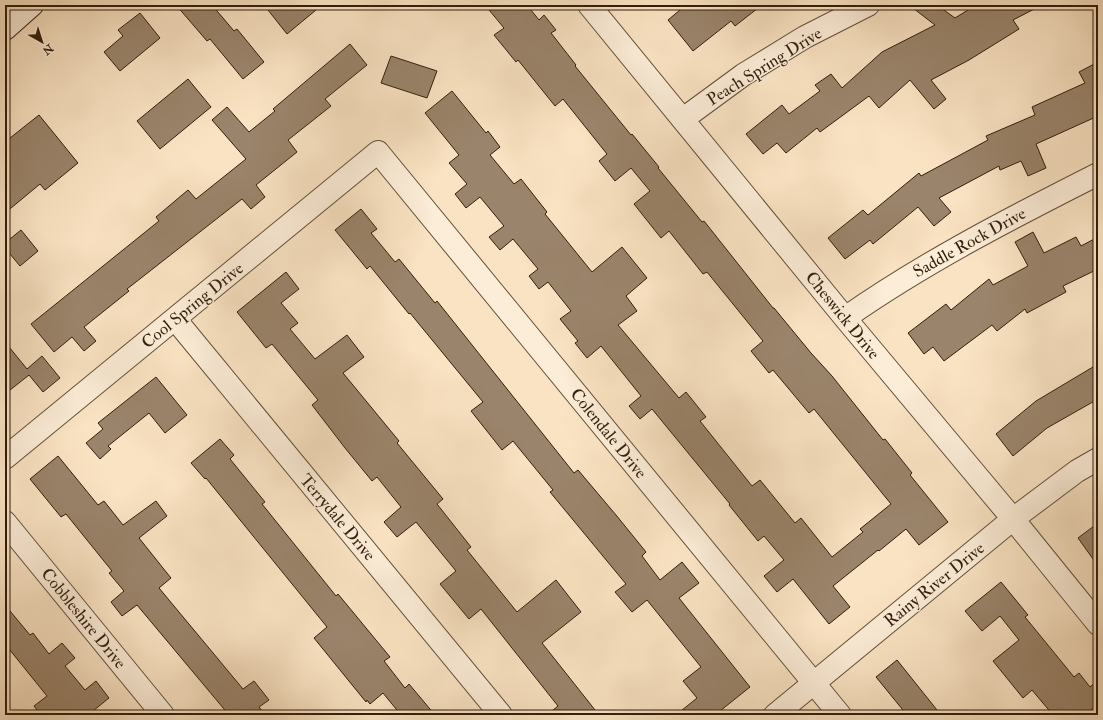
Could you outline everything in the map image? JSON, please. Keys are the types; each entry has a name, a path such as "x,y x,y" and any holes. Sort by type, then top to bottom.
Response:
{"street":[{"path":"5,29 32,5"},
{"name":"Cheswick Drive","path":"589,5 1098,624"},
{"name":"Peach Spring Drive","path":"683,119 743,75 805,37 868,5"},
{"name":"Cool Spring Drive","path":"5,458 378,152"},
{"name":"Colendale Drive","path":"378,152 840,715"},
{"name":"Saddle Rock Drive","path":"845,318 872,299 948,252 991,228 1098,174"},
{"name":"Terrydale Drive","path":"175,319 501,715"},
{"name":"Rainy River Drive","path":"775,715 1013,519 1077,471 1098,459"},
{"name":"Cobbleshire Drive","path":"5,522 163,715"}],"building":[{"path":"176,5 212,5 234,31 237,29 264,62 243,79 210,39 207,41"},
{"path":"264,5 322,5 287,34"},
{"path":"485,5 527,5 539,20 544,15 556,30 551,33 576,65 575,66 659,167 658,168 702,222 704,221 773,308 832,376 883,440 885,439 912,473 910,475 948,522 919,545 906,529 833,586 850,607 829,624 793,579 777,592 764,576 784,560 764,536 758,541 729,505 730,504 652,409 640,419 629,406 641,396 601,346 587,358 575,343 578,341 560,319 571,311 548,282 539,289 529,276 538,269 513,239 500,250 489,237 504,226 480,197 466,208 455,194 467,184 449,163 459,155 425,113 452,91 486,133 488,131 500,147 490,155 514,184 521,179 547,212 545,214 592,272 622,247 647,278 626,296 637,311 618,325 679,398 686,392 706,417 700,421 752,486 760,480 795,523 801,518 832,557 863,532 860,529 891,504 814,409 809,413 773,370 769,373 751,351 763,341 707,272 703,274 669,231 661,238 634,204 650,191 631,168 615,181 599,161 607,154 563,99 555,106 518,60 516,62 494,35 504,28"},
{"path":"686,5 762,5 735,26 731,21 693,51 668,20"},
{"path":"909,5 937,5 955,18 976,5 1042,5 1013,20 1019,29 969,60 931,80 946,99 934,109 910,80 879,108 869,96 820,132 817,128 786,153 777,143 763,154 746,134 782,105 789,114 820,91 815,85 831,74 842,88 882,52 935,25"},
{"path":"140,13 160,38 120,71 104,52 123,36 118,30"},
{"path":"350,44 367,65 325,99 331,106 288,140 297,152 256,185 265,197 251,209 242,199 127,289 129,291 84,327 96,341 84,351 72,337 54,352 31,324 159,221 156,217 188,190 196,199 246,159 212,120 227,107 249,132 275,111 273,109"},
{"path":"391,56 437,71 427,98 381,83"},
{"path":"1098,62 1098,116 1036,144 1046,168 1028,176 1021,161 1000,170 999,166 939,198 951,212 934,226 918,207 873,244 870,240 845,259 828,238 863,210 868,215 919,173 921,176 988,140 986,136 1035,115 1032,107 1085,83 1079,72"},
{"path":"188,79 211,107 160,149 137,121"},
{"path":"39,115 78,163 45,190 40,184 5,213 5,142"},
{"path":"361,209 377,229 371,233 395,262 399,259 435,303 437,301 574,473 578,470 616,515 646,552 642,556 660,580 682,562 699,583 679,598 750,687 715,715 676,715 697,698 683,681 701,667 647,600 632,612 615,592 626,584 550,492 553,490 513,441 502,450 471,411 483,402 370,266 367,269 335,230"},
{"path":"21,230 38,251 20,266 5,248 5,243"},
{"path":"1033,232 1044,253 1076,237 1081,246 1098,237 1098,269 1063,286 1066,292 1027,313 1025,309 997,331 992,325 944,361 933,347 924,354 908,333 946,304 951,310 989,279 993,285 1028,266 1015,242"},
{"path":"286,272 299,289 281,303 298,323 290,329 315,359 347,335 364,357 343,373 399,441 397,443 443,499 437,504 471,547 467,550 517,612 556,580 581,612 542,643 599,715 547,715 558,706 481,609 469,619 440,584 456,571 416,522 397,537 384,522 401,507 377,477 372,481 345,448 312,405 318,400 272,344 266,348 237,312"},
{"path":"5,342 27,369 42,356 60,378 43,392 29,375 5,394"},
{"path":"1098,364 1098,399 1047,428 1013,456 996,434 1036,401"},
{"path":"156,377 187,415 165,433 149,413 108,446 111,449 100,459 86,443 103,429 98,423"},
{"path":"220,439 234,455 230,459 265,502 262,504 336,596 338,594 390,657 384,661 405,688 409,684 435,715 401,715 383,693 370,704 367,700 366,702 314,638 327,627 206,478 205,479 191,463"},
{"path":"58,456 98,505 104,501 123,525 156,501 167,516 139,538 171,578 159,588 243,689 254,681 269,700 259,707 265,715 229,715 137,605 122,616 111,602 124,591 109,573 112,571 66,514 61,517 30,479"},
{"path":"1098,523 1098,566 1078,538"},
{"path":"1001,582 1028,615 1025,617 1074,677 1079,673 1090,687 1098,680 1098,704 1085,715 1053,715 1032,690 1023,698 993,661 1019,640 1000,616 982,631 965,611"},
{"path":"5,605 30,635 33,633 49,654 62,643 75,658 65,666 85,690 96,681 109,698 88,715 41,715 34,706 47,696 5,644"},
{"path":"897,660 941,715 907,715 876,677"}]}
